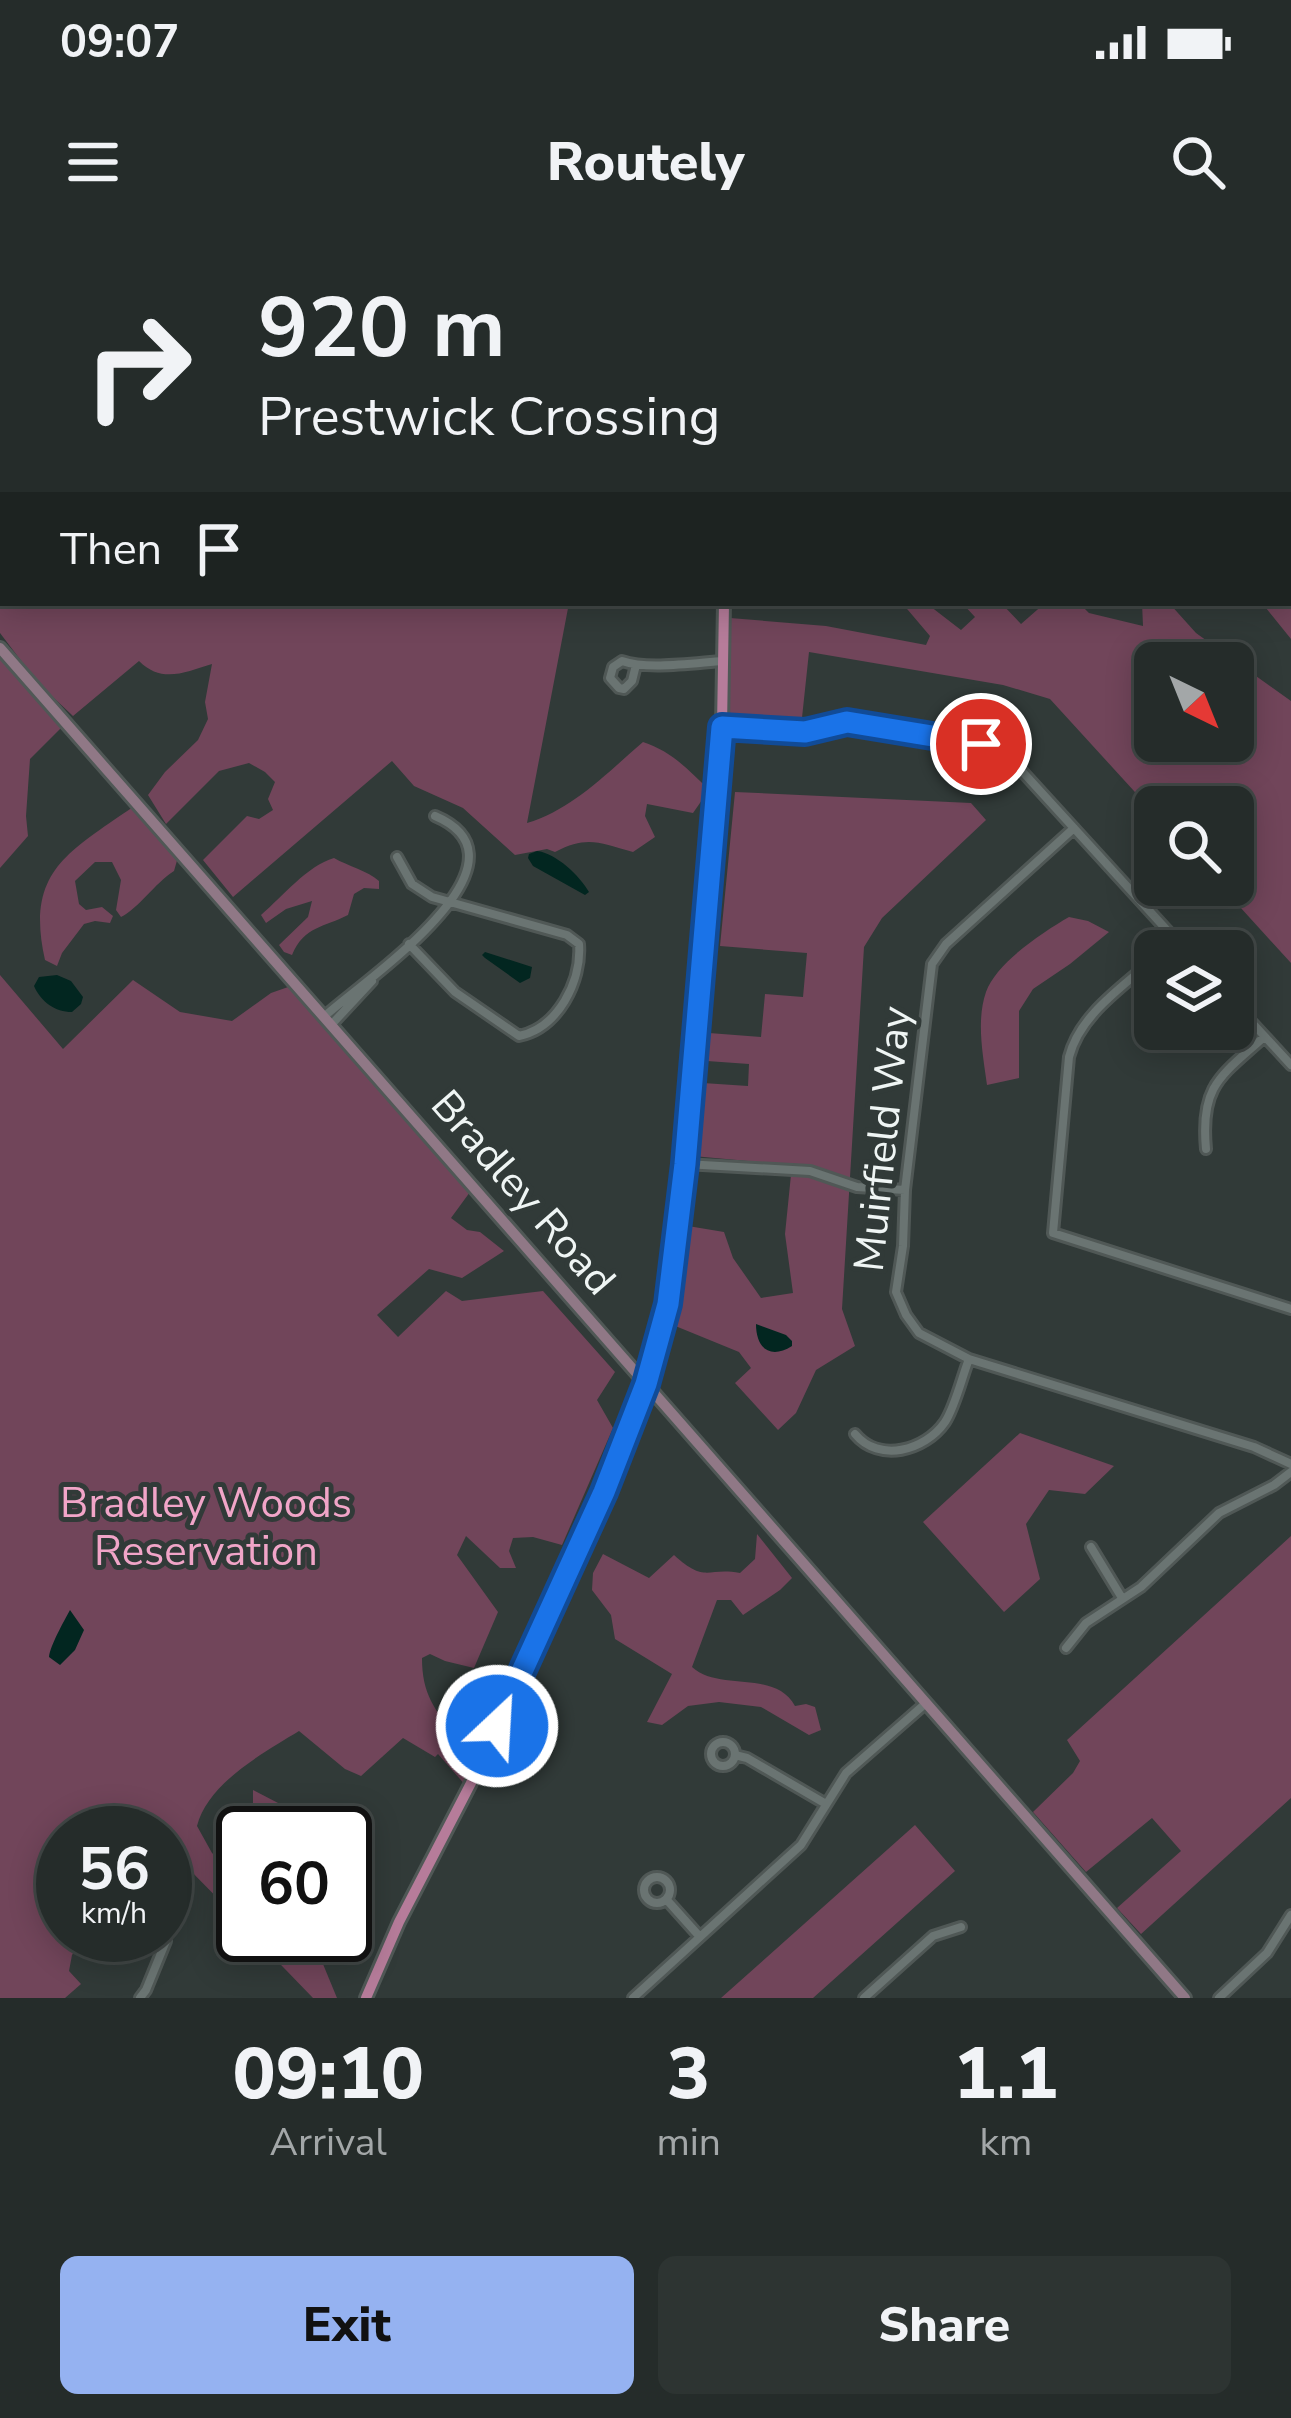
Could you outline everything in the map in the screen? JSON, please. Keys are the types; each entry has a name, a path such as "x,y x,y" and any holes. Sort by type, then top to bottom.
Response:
{"main road":[{"path":"365,1998 514,1692 604,1492 659,1340 673,1279 685,1164 722,727 724,606"}],"street":[{"name":"Bradley Road","path":"0,648 1185,1998"},
{"path":"636,665 724,661"},
{"path":"722,727 805,732 847,722 981,744 1010,758 1168,930"},
{"path":"328,1020 355,1002 383,968 451,904 465,878 470,856 464,839 454,826 435,816"},
{"name":"Muirfield Way","path":"1074,828 946,944 932,964 896,1292 919,1333 969,1359 1254,1447 1291,1468"},
{"path":"397,857 412,884 432,897 574,939 580,960 577,979 563,1003 535,1032 520,1036 455,992 410,944"},
{"path":"1134,977 1073,1039 1053,1233 1291,1309"},
{"path":"1254,1025 1291,1065"},
{"path":"1206,1149 1203,1122 1208,1098 1219,1078 1264,1036"},
{"path":"685,1164 810,1171 856,1187 905,1190"},
{"path":"855,1434 865,1446 892,1452 919,1446 946,1422 969,1359"},
{"path":"1066,1648 1086,1624 1141,1588 1219,1513 1274,1485 1291,1468"},
{"path":"1091,1546 1122,1598"},
{"path":"633,1998 801,1845 845,1773 926,1703"},
{"path":"735,1755 826,1804"},
{"path":"666,1899 700,1937"},
{"path":"1219,1998 1267,1953 1291,1915"},
{"path":"864,1998 933,1936 961,1927"},
{"path":"140,1998 157,1962"}],"green space":[{"path":"0,606 568,606 527,823 574,800 643,742 671,756 709,790 693,813 647,804 645,816 655,837 633,852 585,842 555,852 515,855 463,808 414,786 392,761 233,897 203,860 247,816 259,819 273,810 268,799 275,782 249,763 219,771 166,824 148,795 198,740 208,719 205,702 212,664 165,674 139,661 73,716 38,683 0,633"},
{"path":"905,606 930,606 961,630 975,617 965,606 1004,606 1021,624 1042,606 1082,606 1089,613 1143,626 1142,606 1172,606 1209,642 1134,642 1134,762 1254,762 1254,675 1291,701 1291,963 1239,906 1254,906 1254,786 1134,786 1134,791 1050,699 1003,685 809,652 801,727 726,722 730,618 826,626 926,645 930,636"},
{"path":"1264,606 1291,606 1291,639"},
{"path":"0,648 66,723 30,759 28,836 0,868"},
{"path":"735,792 971,803 986,820 882,918 864,947 842,1309 855,1346 816,1370 796,1413 778,1430 735,1383 751,1368 739,1352 668,1323 682,1225 724,1232 733,1258 761,1298 793,1293 785,1234 792,1165 693,1156 703,1083 748,1086 749,1064 707,1061 709,1033 761,1037 765,994 803,997 807,953 720,946"},
{"path":"133,807 178,857 174,871 121,917 116,910 121,880 112,862 95,862 75,881 79,904 86,910 102,907 113,916 110,923 84,924 57,966 45,960 41,905 57,867"},
{"path":"334,858 374,877 379,889 364,888 354,894 348,915 309,933 292,955 284,952 279,945 308,917 312,901 286,909 266,923 261,915 305,875"},
{"path":"1069,917 1109,932 1033,989 1019,1011 1019,1078 987,1085 981,1026 991,981 1010,959"},
{"name":"Bradley Woods Reservation","path":"0,975 63,1049 133,980 180,1012 232,1021 271,993 291,986 470,1192 451,1218 504,1251 462,1278 429,1269 377,1315 398,1337 446,1291 462,1301 543,1291 615,1372 597,1400 613,1428 562,1545 533,1537 513,1538 509,1551 516,1568 500,1568 466,1536 457,1555 498,1612 474,1668 430,1654 422,1658 427,1692 455,1738 443,1749 470,1780 467,1787 438,1754 435,1757 403,1738 361,1776 345,1769 299,1731 254,1759 203,1810 197,1826 216,1857 216,1897 192,1872 192,1806 36,1806 36,1962 71,1962 69,1971 81,1984 65,1998 0,1998"},
{"path":"1020,1433 1114,1466 1085,1494 1049,1490 1026,1524 1040,1579 1004,1612 923,1522"},
{"path":"757,1534 792,1578 743,1615 731,1600 717,1600 692,1667 717,1678 774,1688 795,1706 815,1707 821,1730 809,1735 761,1707 719,1702 688,1706 662,1725 647,1722 672,1674 615,1639 611,1615 592,1590 593,1573 603,1554 649,1578 674,1555 700,1572 740,1573 755,1559"},
{"path":"1291,1536 1291,1798 1141,1934 1117,1908 1181,1851 1152,1818 1086,1872 1033,1812 1080,1761 1067,1740"},
{"path":"253,1790 282,1806 253,1806"},
{"path":"915,1825 955,1871 813,1998 721,1998"},
{"path":"278,1962 322,1962 337,1998 313,1998"}],"shaded area":[{"path":"537,851 567,866 589,892 585,895 533,866 529,854"},
{"path":"485,952 532,967 530,978 520,983 485,958"},
{"path":"57,975 71,981 83,997 72,1012 49,1005 34,986 39,977"},
{"path":"756,1324 786,1335 792,1346 777,1352 766,1349"},
{"path":"70,1610 84,1630 75,1650 60,1665 49,1657"}],"route":[{"path":"497,1726 604,1492 646,1384 668,1304 685,1164 722,727 805,732 847,722 981,744"}]}
